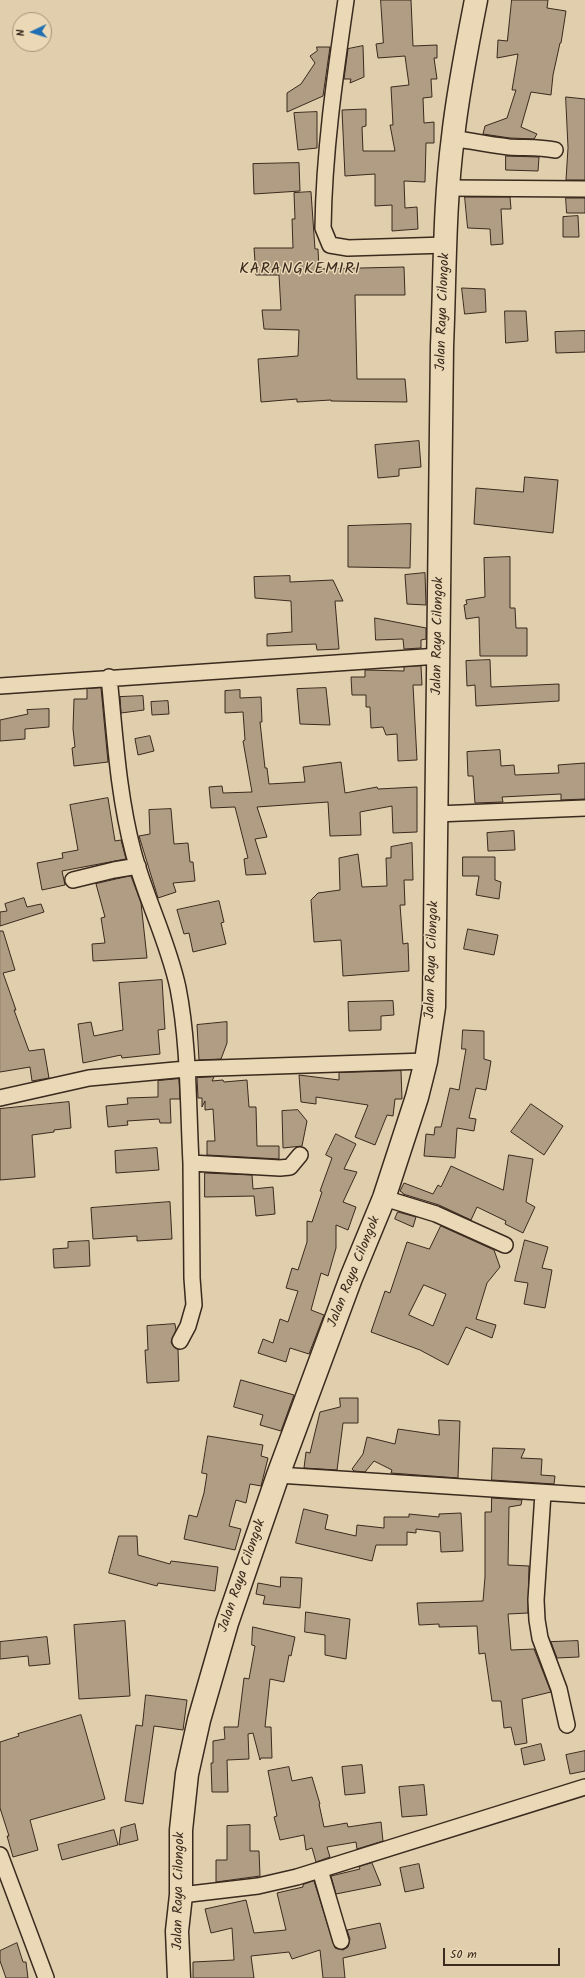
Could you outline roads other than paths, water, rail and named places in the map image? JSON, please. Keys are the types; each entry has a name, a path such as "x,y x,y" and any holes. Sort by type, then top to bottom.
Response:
{"highway":[{"name":"Jalan Raya Cilongok","path":"179,1978 177,1931 181,1895 181,1830 187,1774 199,1720 227,1623 278,1475 351,1278 384,1198 417,1097 426,1061 434,1007 442,346 446,245 452,138 476,0"}],"street":[{"path":"346,0 332,96 327,147 323,228 325,234 330,245 348,248 446,245"},
{"path":"452,138 505,146 555,150"},
{"path":"449,188 585,189"},
{"path":"0,686 109,677 439,656"},
{"path":"109,677 119,772 133,851 152,910 168,951 177,987 184,1027 191,1163 192,1278 194,1296 188,1326 180,1341"},
{"path":"436,814 585,808"},
{"path":"72,880 138,866"},
{"path":"0,1098 89,1078 186,1069 426,1061"},
{"path":"191,1163 280,1168 290,1167 300,1155"},
{"path":"384,1198 436,1214 505,1245"},
{"path":"278,1475 544,1494 585,1495"},
{"path":"544,1494 536,1600 537,1620 540,1638 560,1689 568,1725"},
{"path":"181,1895 258,1886 320,1870 585,1787"},
{"path":"0,1855 46,1978"},
{"path":"320,1870 341,1941"}],"district":[{"name":"KARANGKEMIRI","path":"300,270"}]}
